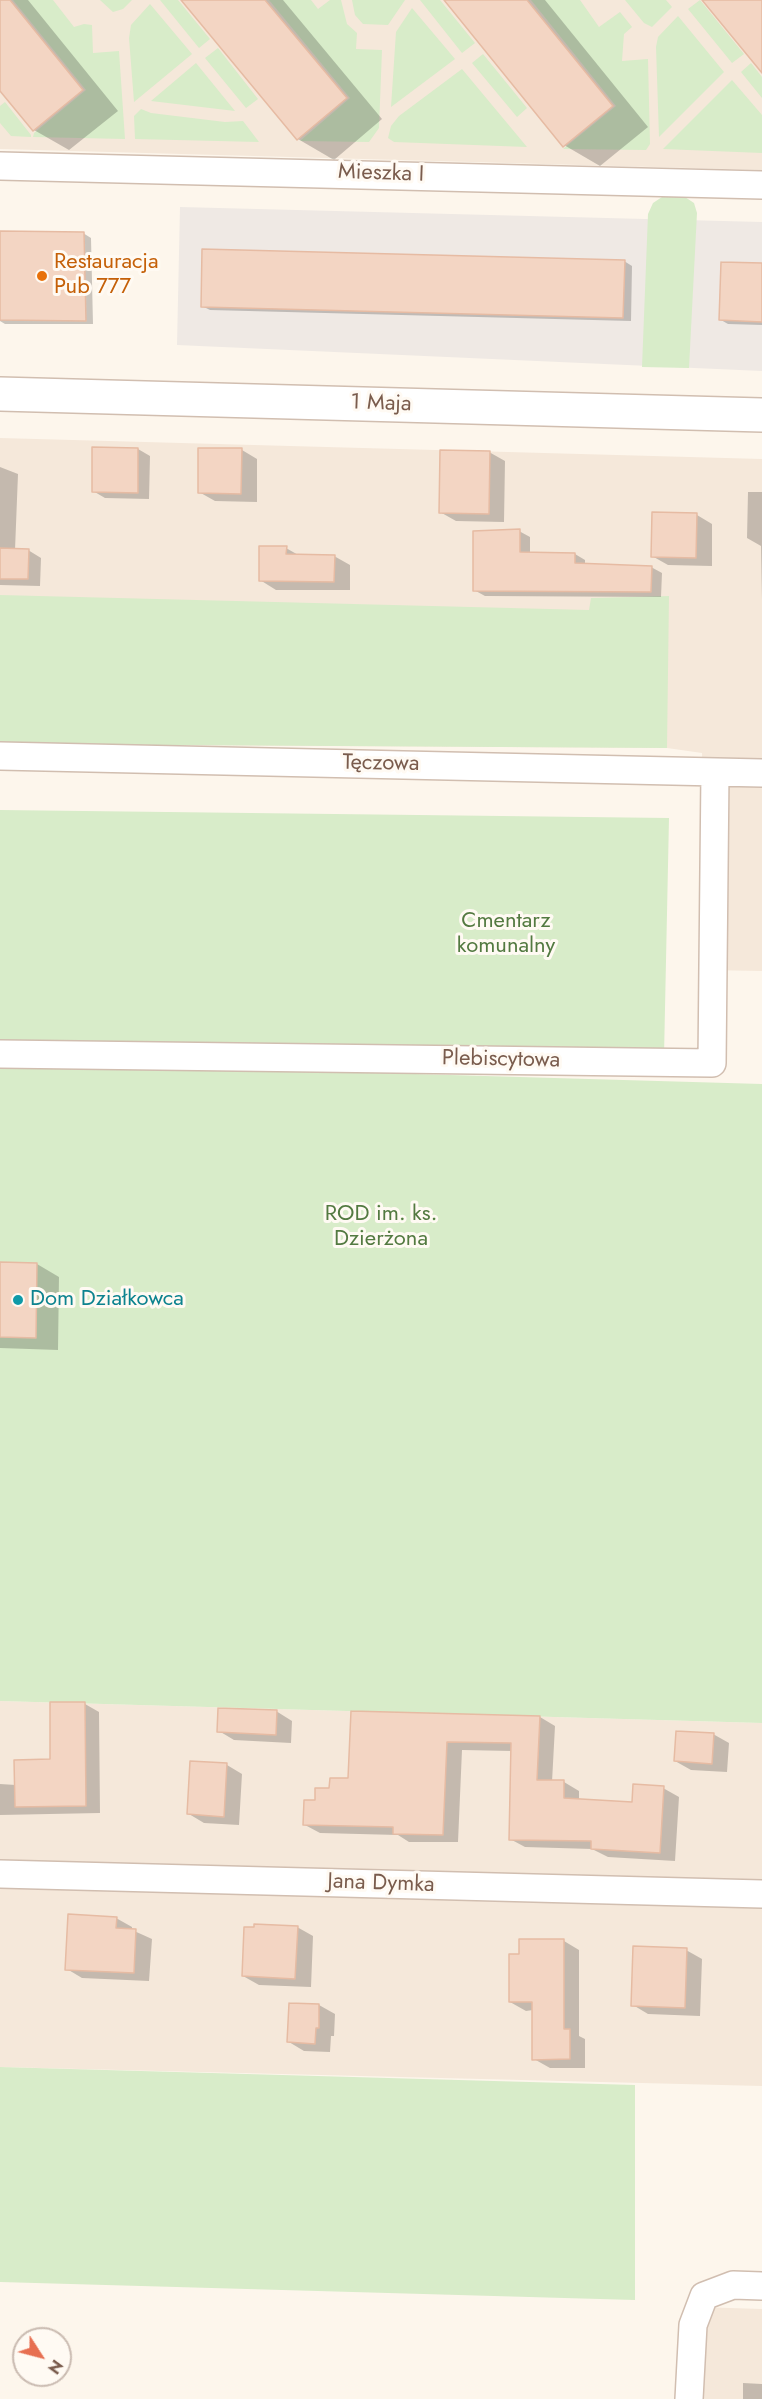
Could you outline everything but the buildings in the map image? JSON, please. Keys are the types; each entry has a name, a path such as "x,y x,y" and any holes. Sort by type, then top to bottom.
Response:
{"street":[{"name":"Mieszka I","path":"0,165 762,185"},
{"name":"1 Maja","path":"0,394 762,416"},
{"name":"Tęczowa","path":"0,756 762,773"},
{"name":"Plebiscytowa","path":"0,1054 712,1063 715,772"},
{"name":"Jana Dymka","path":"0,1874 762,1894"},
{"path":"689,2399 693,2325 705,2296 733,2285 762,2286"}],"shaded area":[{"path":"0,0 762,0 762,170 0,149"},
{"path":"180,207 762,222 762,371 177,345"},
{"path":"0,438 762,459 762,971 706,970 702,753 667,748 0,744"},
{"path":"0,1701 762,1723 762,2086 0,2067"},
{"path":"698,2307 762,2309 762,2399 695,2399"}],"green space":[{"path":"13,0 53,0 74,27 84,24 92,25 93,53 119,51 125,139 33,137 34,133 86,90"},
{"path":"100,0 132,0 123,9 113,12"},
{"path":"160,0 178,0 210,39 199,48"},
{"path":"269,0 311,0 318,9 330,0 341,0 347,24 357,33 356,49 382,50 379,128 369,142 300,141 350,98"},
{"path":"352,0 405,0 388,25 363,24 355,15"},
{"path":"420,0 440,0 475,43 462,53"},
{"path":"531,0 580,0 599,27 620,12 632,27 624,34 622,61 648,59 650,144 646,150 563,149 616,106"},
{"path":"625,0 666,0 672,7 652,27 644,23"},
{"path":"700,0 744,54 732,63 688,9"},
{"path":"150,4 192,54 134,102 129,38 131,25"},
{"path":"412,8 455,59 391,107 396,32"},
{"path":"678,16 724,72 659,137 656,47 658,37"},
{"path":"218,48 258,99 246,108 205,58"},
{"path":"483,54 527,108 517,117 472,63"},
{"path":"196,63 235,111 151,101"},
{"path":"751,63 762,77 762,98 741,72"},
{"path":"462,69 527,147 394,142 388,138 391,126 399,116"},
{"path":"732,80 762,115 762,153 663,149"},
{"path":"5,102 31,137 11,136 0,123 0,106"},
{"path":"141,109 151,113 225,122 243,121 259,142 135,139 134,116"},
{"path":"662,197 685,197 694,203 697,213 689,368 642,367 648,214 653,203"},
{"path":"0,595 589,610 591,598 669,596 667,748 0,744"},
{"name":"Cmentarz komunalny","path":"0,810 669,818 664,1056 0,1042"},
{"name":"ROD im. ks. Dzierżona","path":"0,1062 762,1084 762,1723 0,1701"},
{"path":"0,2067 635,2085 635,2300 0,2282"}],"place":[{"name":"Restauracja Pub 777","path":"42,276"},
{"name":"Dom Działkowca","path":"18,1300"}]}
